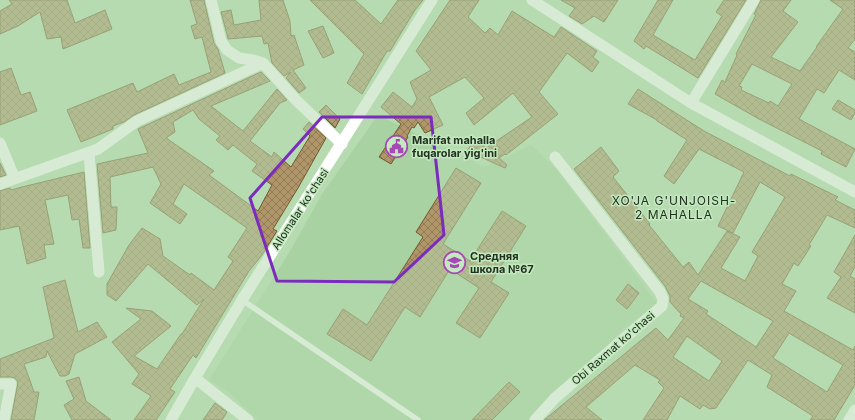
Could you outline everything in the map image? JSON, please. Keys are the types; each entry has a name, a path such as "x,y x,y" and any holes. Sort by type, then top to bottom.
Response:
{"street":[{"path":"211,0 221,41 227,50 239,58 263,63 296,100 342,144"},
{"name":"Allomalar ko'chasi","path":"171,420 242,300 432,0"},
{"path":"532,0 691,103 855,192"},
{"path":"691,103 754,0"},
{"path":"0,184 98,149 137,121 263,63"},
{"path":"0,143 15,179"},
{"path":"88,153 99,272"},
{"name":"Obi Raxmat ko'chasi","path":"535,420 555,398 662,306 663,299 660,292 555,157"},
{"path":"195,378 248,420"},
{"path":"0,384 11,384 4,420"},
{"path":"849,420 855,410"}],"lane":[{"path":"242,300 418,420"}],"highlighted area":[{"path":"322,117 431,117 444,235 394,282 277,281 250,198"}],"shaded area":[{"name":"Средняя школа №67","path":"378,115 485,167 531,145 557,170 658,304 625,327 538,420 257,420 229,392 209,380 290,251 322,194"}],"building":[{"path":"9,0 67,0 75,23 105,10 112,29 63,49 61,37 47,39 40,12 18,26 0,34 0,11 12,4"},
{"path":"190,0 204,0 214,43 218,49 225,73 134,115 124,122 113,126 113,129 81,142 67,110 133,83 137,92 174,74 179,85 211,72 202,37 195,39 191,26 197,24"},
{"path":"259,0 283,0 290,21 291,36 294,35 304,65 293,70 306,88 299,93 286,78 291,72 284,76 272,63 268,43 264,44 262,36 228,39 221,12 231,10 234,25 261,20"},
{"path":"310,0 355,0 381,24 398,0 423,0 415,10 390,51 387,51 362,94 347,83 364,54"},
{"path":"450,0 479,0 468,17 485,33 490,28 498,35 512,11 554,37 561,27 597,51 593,57 599,62 592,72 567,53 539,92 558,114 506,155 505,154 499,158 507,165 505,168 467,151 475,139 486,148 532,117 513,93 474,125 466,113 484,98 465,77 429,97 443,125 425,133 418,122 414,128 412,127 407,136 408,137 391,164 379,157 401,124 381,107 393,92 412,107 417,99 410,82 431,70 416,51"},
{"path":"561,0 618,0 604,22 594,16 582,24 569,16 575,8"},
{"path":"658,0 673,0 653,35 695,60 722,16 716,12 724,0 746,0 698,78 646,46 644,49 634,41"},
{"path":"761,0 791,0 783,11 798,22 771,57 800,71 843,9 830,0 855,0 855,39 848,48 855,52 855,80 839,70 824,93 817,89 799,119 855,149 846,167 821,154 822,151 759,119 715,94 722,80 725,82 737,55 736,54 756,15 754,14","holes":["752,64 792,84 778,106 770,101 769,103 741,90 742,87 739,86"]},
{"path":"323,26 334,53 323,58 308,31"},
{"path":"11,68 21,95 30,92 37,111 0,125 0,72"},
{"path":"261,72 270,81 211,106 243,131 277,89 287,100 280,103 250,141 272,157 274,152 291,167 310,136 303,129 309,122 326,138 273,229 277,231 262,255 249,271 196,358 193,355 170,389 175,392 156,420 134,420 151,396 132,384 139,374 112,342 141,319 126,308 152,311 171,326 134,356 157,369 182,334 204,299 197,305 148,264 116,301 107,295 107,284 129,245 142,228 160,239 163,256 190,275 191,273 214,290 233,261 228,257 247,228 184,184 173,204 187,214 180,224 150,203 161,184 153,167 110,177 111,207 117,207 116,230 103,233 97,164 148,153 138,129","holes":["193,110 199,119 220,136 216,140 228,150 233,145 257,164 252,171 272,185 258,211 209,175 214,171 166,138 175,132 173,122"]},
{"path":"638,89 704,131 790,176 791,174 838,197 835,200 855,210 855,228 827,215 809,245 811,246 798,266 794,263 782,284 796,291 784,311 853,350 855,346 855,385 834,420 810,420 813,416 767,387 772,375 748,360 716,408 710,409 703,405 700,409 680,396 667,420 643,420 664,388 658,382 660,380 635,365 586,407 602,420 544,420 656,328 668,340 684,318 680,316 681,314 670,302 670,296 665,286 574,169 601,147 619,171 613,177 650,224 649,225 683,267 689,262 698,275 727,231 740,237 721,268 745,281 758,256 752,252 785,197 760,182 733,233 718,226 744,172 699,149 674,184 664,176 687,140 657,120 628,104","holes":["701,281 773,321 756,347 706,314 708,311 688,299","789,333 843,365 827,392 773,358","687,336 722,361 709,381 673,357"]},
{"path":"838,100 855,110 851,120 832,109"},
{"path":"326,105 340,119 335,128 319,112"},
{"path":"0,163 6,175 0,177"},
{"path":"456,168 481,183 443,244 470,261 502,211 526,226 491,282 509,293 480,338 456,323 479,288 450,269 420,317 405,307 371,361 327,334 343,309 367,325 423,237 416,232"},
{"path":"84,172 90,248 83,248 79,219 72,220 68,195 45,200 54,244 44,245 46,258 27,264 19,226 0,230 0,191 10,188 11,190"},
{"path":"855,235 855,267 850,276 855,279 855,313 827,298 841,277 834,272"},
{"path":"65,280 78,332 97,322 107,337 75,354 69,374 65,376 60,376 47,351 46,357 24,364 34,392 39,392 34,420 11,420 18,382 15,378 0,377 0,359 54,338 43,287"},
{"path":"628,284 639,293 627,309 616,300"},
{"path":"79,377 86,401 111,420 72,420 64,405 74,399 66,381"},
{"path":"509,382 520,392 492,420 472,420"},
{"path":"215,403 227,412 222,420 203,420"}],"place":[{"name":"Marifat mahalla fuqarolar yig'ini","path":"397,146"},
{"name":"Средняя школа №67","path":"454,262"}],"district":[{"name":"XO'JA G'UNJOISH- 2 MAHALLA","path":"674,207"}]}
